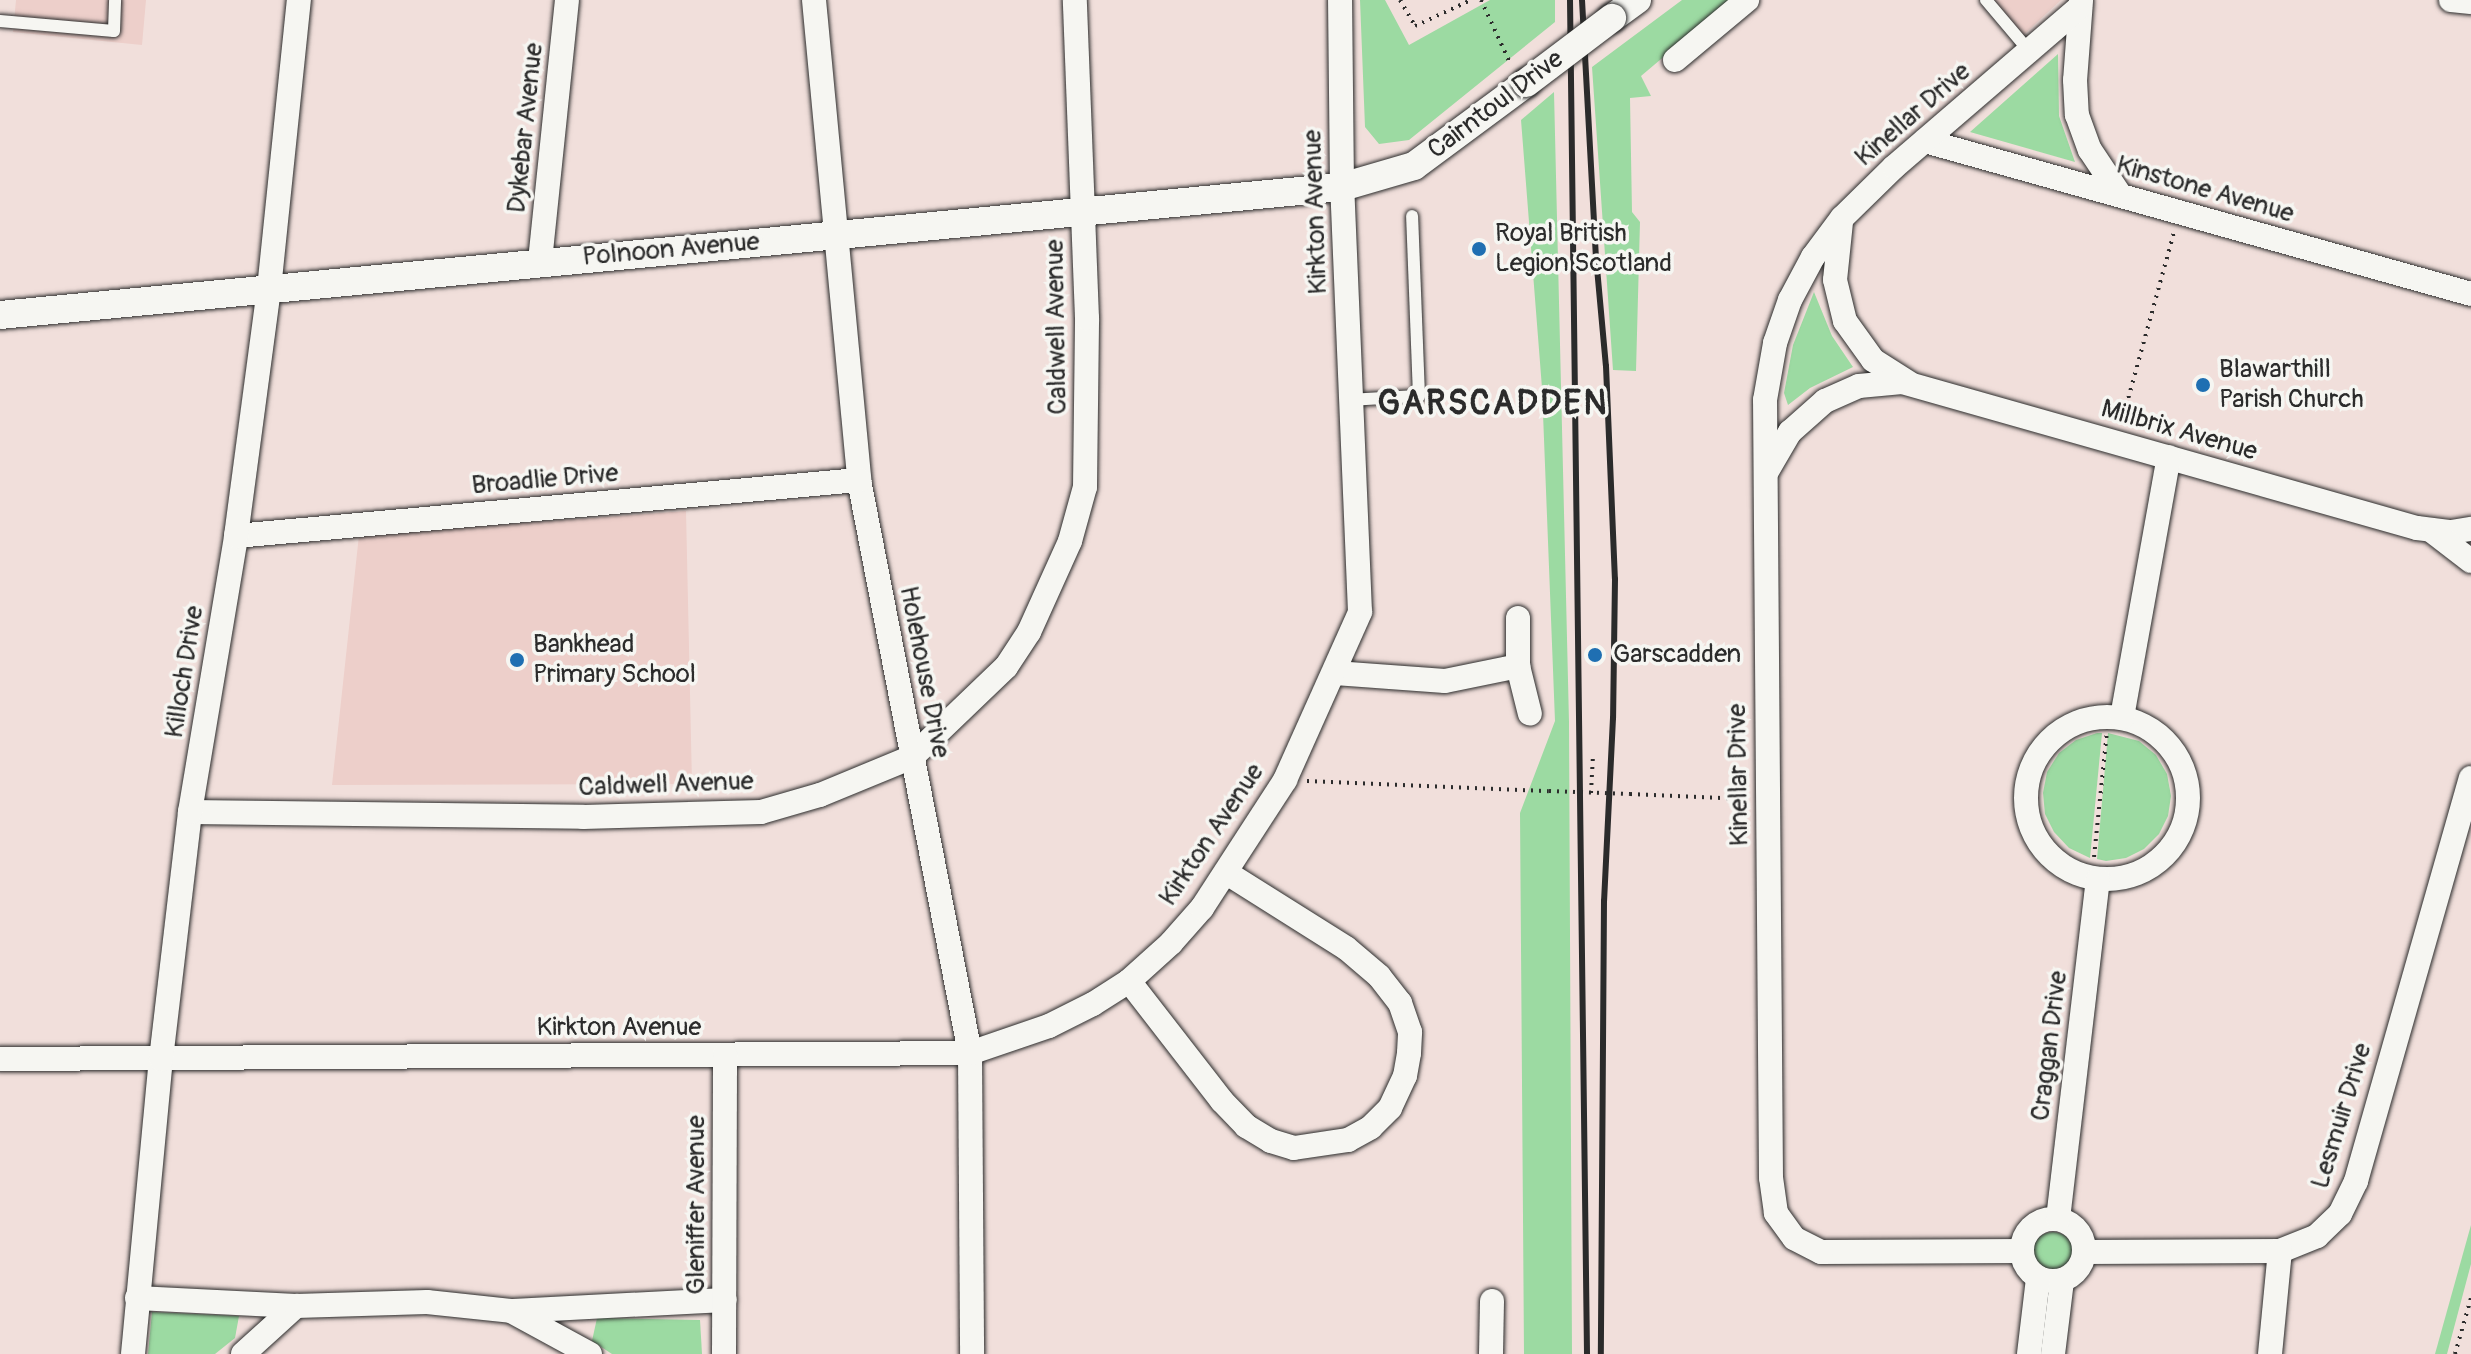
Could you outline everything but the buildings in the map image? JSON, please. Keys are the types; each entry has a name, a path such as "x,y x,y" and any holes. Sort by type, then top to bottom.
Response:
{"street":[{"name":"Killoch Drive","path":"133,1354 161,1059 190,812 236,536 269,289 299,0"},
{"name":"Dykebar Avenue","path":"540,261 567,0"},
{"name":"Holehouse Drive","path":"814,0 859,480 970,1053 972,1354"},
{"name":"Caldwell Avenue","path":"190,812 583,817 761,812 820,795 912,757 1006,667 1029,632 1070,541 1085,487 1087,440 1075,0"},
{"name":"Kirkton Avenue","path":"0,1059 970,1053 1049,1026 1129,981 1171,943 1227,873 1285,780 1360,612 1342,187 1340,0"},
{"name":"Cairntoul Drive","path":"1342,187 1414,166 1637,0"},
{"path":"1675,60 1747,0"},
{"path":"2451,0 2471,2"},
{"path":"2080,4 2075,93 2077,115 2090,150 2120,195"},
{"name":"Kinellar Drive","path":"2022,1251 1821,1252 1794,1238 1781,1222 1773,1203 1765,400 1775,343 1798,283 1842,218 2080,4"},
{"name":"Kinstone Avenue","path":"1925,141 2471,294"},
{"name":"Polnoon Avenue","path":"0,315 540,261 1342,187"},
{"name":"Millbrix Avenue","path":"1842,218 1835,280 1845,321 1873,360 1911,384"},
{"name":"Millbrix Avenue","path":"1764,476 1790,432 1825,401 1870,384 1911,384 2431,531 2471,529"},
{"path":"2122,717 2169,457"},
{"name":"Broadlie Drive","path":"236,536 859,480"},
{"name":"Millbrix Avenue","path":"2431,531 2471,561"},
{"path":"1518,618 1518,666 1530,714"},
{"path":"1335,673 1445,681 1518,666"},
{"path":"2122,717 2143,724 2162,737 2176,755 2186,775 2188,798 2185,820 2169,850 2143,871 2121,878 2098,879 2068,869 2042,848 2031,829 2026,786 2032,765 2043,746 2059,731 2089,718 2122,717"},
{"name":"Lesmuir Drive","path":"2085,1252 2280,1251 2317,1236 2340,1214 2350,1196 2471,778"},
{"path":"1129,981 1222,1101 1246,1126 1271,1141 1294,1148 1348,1140 1371,1127 1390,1108 1405,1076 1409,1053 1410,1032 1400,1003 1379,976 1346,948 1227,873"},
{"name":"Craggan Drive","path":"2058,1219 2098,879"},
{"name":"Gleniffer Avenue","path":"724,1354 725,1055"},
{"path":"2058,1219 2081,1234 2085,1252 2078,1271 2050,1280 2026,1266 2022,1251 2033,1227 2058,1219"},
{"path":"2270,1354 2280,1251"},
{"path":"2029,1354 2050,1280"},
{"path":"2050,1280 2053,1354"},
{"path":"137,1298 296,1306 427,1302 511,1311 725,1300"},
{"path":"1491,1354 1492,1301"},
{"path":"243,1354 296,1306"},
{"path":"511,1311 590,1354"}],"lane":[{"path":"0,21 114,31 115,0"},
{"path":"1986,0 2030,52"},
{"path":"1351,400 1419,396 1412,216"}],"path":[{"path":"1400,0 1415,26 1471,0"},
{"path":"1481,0 1524,85"},
{"path":"2116,442 2179,211"},
{"path":"2098,879 2094,859 2105,733 2122,717"},
{"path":"1591,793 1593,756"},
{"path":"1285,780 1768,800"},
{"path":"2455,1354 2471,1298"}],"shaded area":[{"path":"16,0 146,0 142,45 13,32"},
{"path":"1979,0 2061,0 2015,43"},
{"name":"Bankhead Primary School","path":"686,511 692,784 332,785 359,535"}],"green space":[{"path":"1360,0 1385,0 1409,45 1490,0 1555,0 1555,22 1409,140 1379,144 1365,127"},
{"path":"1682,0 1731,0 1641,76 1651,96 1630,98 1632,212 1640,222 1636,371 1613,370 1592,67"},
{"path":"2058,54 2059,116 2075,162 1970,132"},
{"path":"1554,92 1569,722 1572,1354 1524,1354 1520,813 1555,721 1542,388 1521,120"},
{"path":"1814,292 1832,336 1853,367 1810,388 1788,405 1784,393 1793,345"},
{"path":"2102,733 2090,858 2069,848 2054,832 2045,814 2043,793 2047,772 2059,753 2076,740"},
{"path":"2108,733 2139,741 2156,755 2167,774 2171,796 2168,816 2159,834 2144,849 2126,858 2106,861 2097,859"},
{"path":"2471,1225 2471,1264 2447,1354 2435,1354"},
{"path":"2053,1232 2067,1238 2073,1252 2067,1266 2053,1272 2039,1266 2033,1252 2039,1238"},
{"path":"152,1312 239,1316 235,1338 215,1354 148,1354"},
{"path":"597,1318 700,1320 702,1354 612,1354 592,1341"}],"railway":[{"path":"1570,0 1587,1354"},
{"path":"1582,0 1596,257 1606,366 1615,579 1613,718 1604,901 1601,1354"}],"place":[{"name":"Royal British Legion Scotland","path":"1479,249"},
{"name":"Blawarthill Parish Church","path":"2203,385"},
{"name":"Garscadden","path":"1595,655"},
{"name":"Bankhead Primary School","path":"517,660"}],"district":[{"name":"GARSCADDEN","path":"1493,404"}]}
